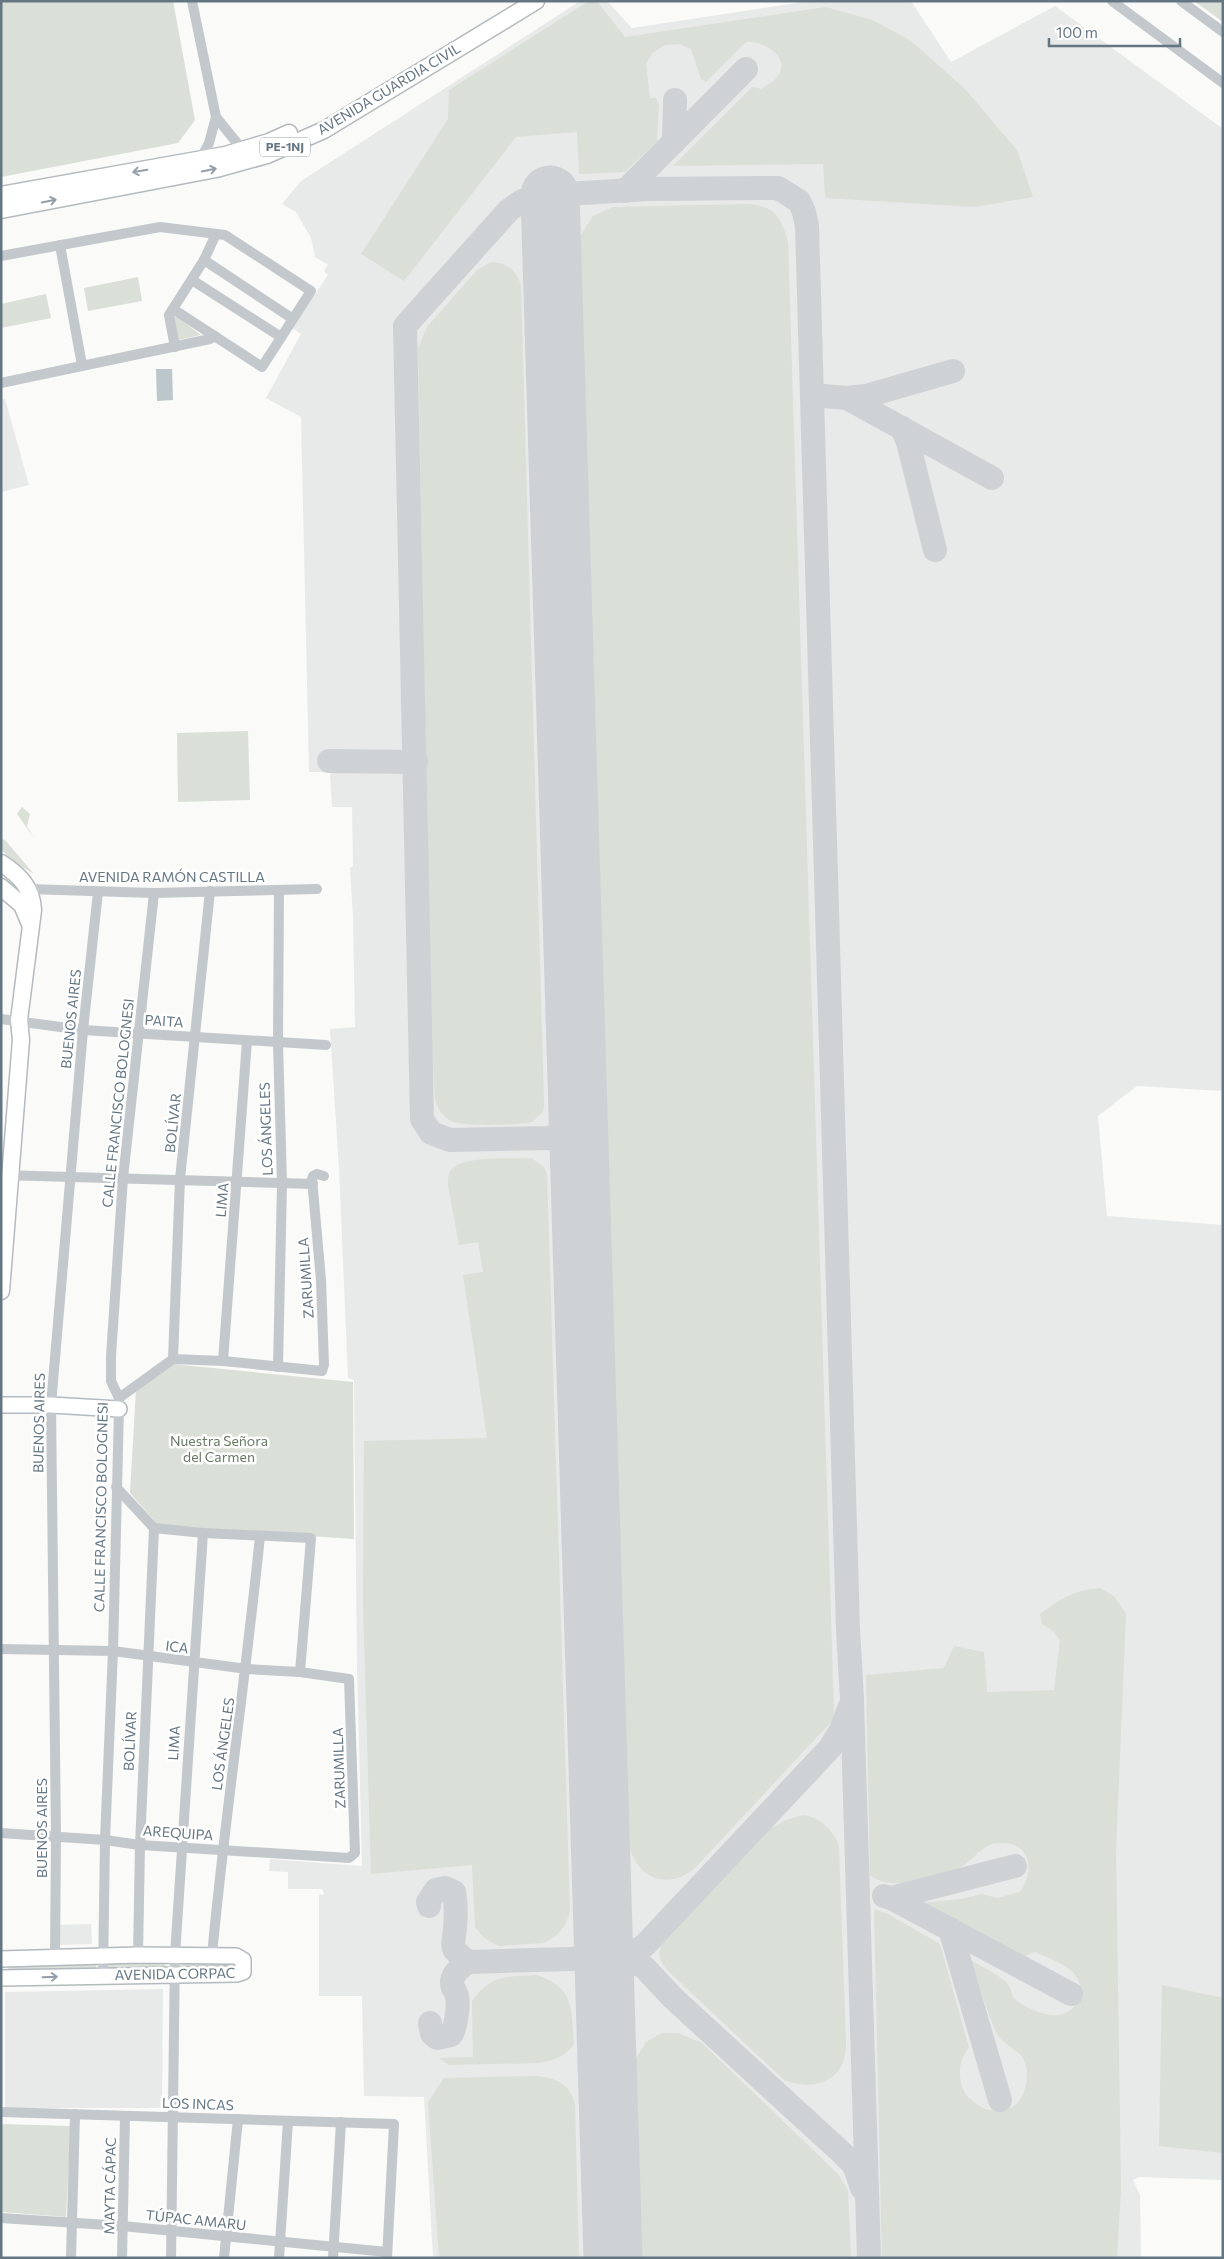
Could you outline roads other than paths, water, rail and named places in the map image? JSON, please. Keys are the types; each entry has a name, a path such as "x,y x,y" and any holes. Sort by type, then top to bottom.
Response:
{"main road":[{"name":"AVENIDA GUARDIA CIVIL","path":"1,195 200,160 246,155 267,155 324,130 463,39 515,1"},
{"name":"AVENIDA GUARDIA CIVIL","path":"463,39 536,1"},
{"name":"AVENIDA GUARDIA CIVIL","path":"1,210 216,169 246,155"},
{"path":"1,863 21,878 32,899 32,928 19,1020 12,1036 4,1176 1,1291"},
{"path":"1,886 22,905 32,928"}],"street":[{"path":"192,1 216,117 246,155"},
{"path":"1112,1 1223,82"},
{"path":"1181,1 1223,32"},
{"path":"200,160 209,143 216,117"},
{"path":"1,256 160,227 225,235 311,291 262,367 173,309"},
{"path":"175,347 170,315 204,260 216,234"},
{"path":"60,245 82,365"},
{"path":"204,260 293,319"},
{"path":"192,280 281,337"},
{"path":"1,382 175,347 210,339 214,336"},
{"name":"AVENIDA RAMÓN CASTILLA","path":"28,889 154,893 317,889"},
{"name":"LOS ÁNGELES","path":"278,1367 282,1183 278,1044 279,890"},
{"name":"BOLÍVAR","path":"173,1358 180,1180 210,891"},
{"name":"BUENOS AIRES","path":"55,1957 56,1836 51,1405 83,1030 98,892"},
{"name":"CALLE FRANCISCO BOLOGNESI","path":"103,1975 105,1840 113,1651 119,1403 111,1381 123,1178 154,893"},
{"name":"PAITA","path":"1,1019 83,1030 278,1044 326,1045"},
{"name":"LIMA","path":"223,1361 247,1041"},
{"path":"4,1176 71,1176 313,1184 314,1175 324,1176"},
{"name":"ZARUMILLA","path":"278,1367 322,1371 324,1365 321,1280 313,1184"},
{"path":"2,1404 119,1403 173,1358 278,1367"},
{"path":"116,1487 154,1528 312,1540 300,1672"},
{"name":"BOLÍVAR","path":"138,1955 140,1845 154,1528"},
{"name":"LIMA","path":"171,2258 174,1974 192,1662 202,1533"},
{"name":"LOS ÁNGELES","path":"212,1955 222,1850 247,1669 260,1536"},
{"name":"ICA","path":"1,1649 113,1651 247,1669 300,1672 349,1679"},
{"name":"ZARUMILLA","path":"349,1679 356,1853 353,1856"},
{"name":"AREQUIPA","path":"1,1833 105,1840 140,1845 349,1858 353,1856"},
{"name":"AVENIDA CORPAC","path":"1,1959 212,1955 239,1957 245,1965 243,1972 237,1974 1,1978"},
{"name":"LOS INCAS","path":"1,2112 394,2124 387,2255"},
{"path":"71,2258 70,2222 75,2114"},
{"name":"MAYTA CÁPAC","path":"122,2258 125,2116"},
{"path":"224,2258 238,2119"},
{"path":"279,2258 288,2121"},
{"path":"333,2258 341,2122"},
{"name":"TÚPAC AMARU","path":"1,2218 122,2226 334,2247 387,2255"}],"park label":[{"name":"Nuestra Señora del Carmen","path":"219,1449"}]}
